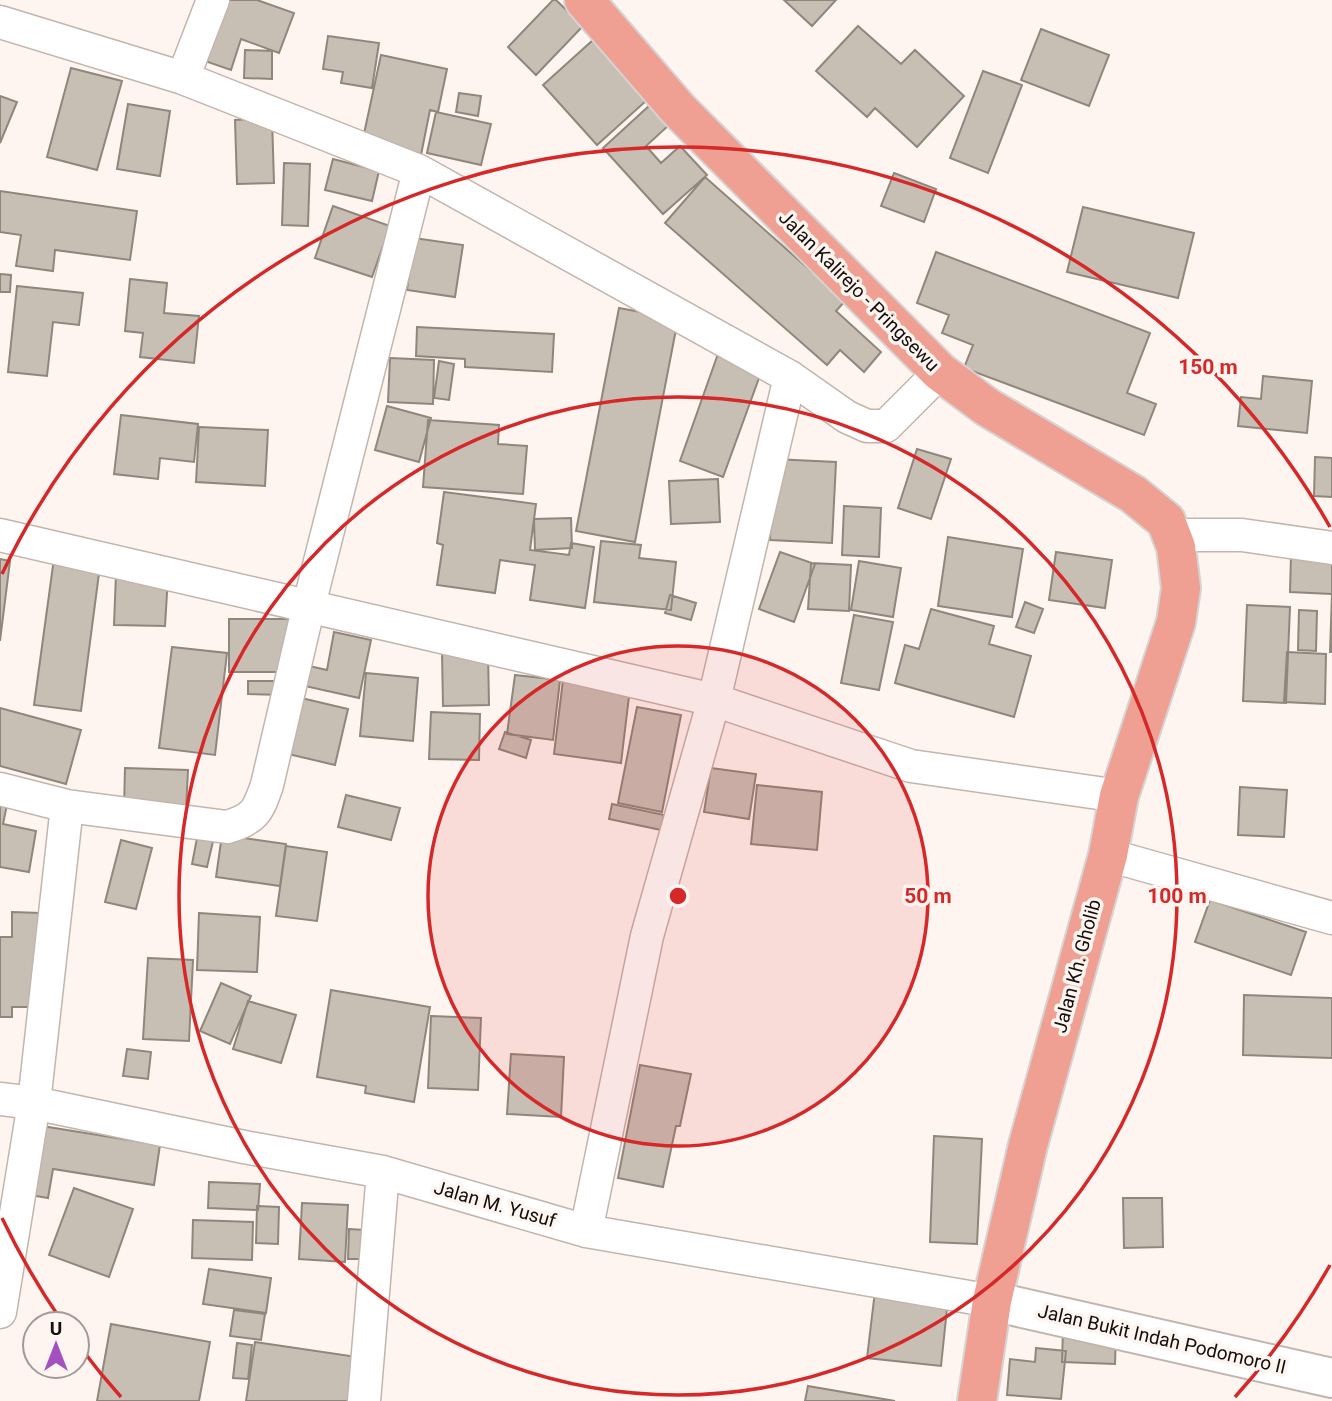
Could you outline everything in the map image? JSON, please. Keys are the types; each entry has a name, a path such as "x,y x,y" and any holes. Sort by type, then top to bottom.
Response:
{"main road":[{"name":"Jalan Kalirejo - Pringsewu","path":"584,0 678,109 940,372 987,407 1133,494 1166,521 1171,535"},
{"name":"Jalan Kh. Gholib","path":"977,1401 992,1301 1028,1145 1108,855 1119,796 1176,622 1181,588 1176,547 1171,535"}],"street":[{"path":"183,78 214,0"},
{"path":"0,22 183,78 419,171 790,377 847,417 867,426 886,426 940,372"},
{"path":"0,789 67,806 228,827 247,821 258,809 267,785 309,605 419,171"},
{"path":"586,1231 648,936 714,700 790,377"},
{"path":"0,534 714,700 911,766 1119,796"},
{"path":"1171,535 1242,535 1332,548"},
{"path":"0,1312 34,1103 67,806"},
{"path":"1108,855 1332,918"},
{"name":"Jalan M. Yusuf","path":"0,1099 34,1103 244,1147 383,1172 586,1231 992,1301"},
{"path":"364,1401 383,1172"},
{"name":"Jalan Bukit Indah Podomoro II","path":"992,1301 1332,1378"}],"building":[{"path":"220,0 257,0 294,13 279,53 241,39 231,70 199,59"},
{"path":"553,0 583,26 536,75 508,47"},
{"path":"784,0 836,0 812,26"},
{"path":"858,26 901,64 915,50 964,96 917,147 875,108 867,117 816,71"},
{"path":"1041,29 1109,55 1089,106 1021,80"},
{"path":"328,36 379,43 372,88 341,83 343,72 323,69"},
{"path":"593,40 647,100 597,145 543,85"},
{"path":"245,50 272,51 272,79 244,78"},
{"path":"381,55 447,69 438,112 430,110 421,155 362,143"},
{"path":"71,68 122,81 97,170 47,157"},
{"path":"983,71 1022,85 988,173 950,158"},
{"path":"459,93 481,96 478,116 456,112"},
{"path":"662,94 681,114 646,146 661,163 680,146 707,175 663,214 603,148"},
{"path":"0,96 17,102 0,143"},
{"path":"128,104 170,111 160,176 117,169"},
{"path":"436,112 491,124 481,165 427,153"},
{"path":"272,118 274,183 237,184 235,120"},
{"path":"333,159 379,171 372,201 325,190"},
{"path":"284,163 310,164 308,226 282,225"},
{"path":"894,173 936,189 924,222 881,206"},
{"path":"705,177 845,301 836,311 881,352 864,372 840,350 827,365 665,223"},
{"path":"0,191 137,211 130,260 55,250 53,271 16,266 21,235 0,232"},
{"path":"333,206 390,226 372,277 315,258"},
{"path":"1083,207 1194,233 1178,298 1067,272"},
{"path":"414,238 463,245 455,297 407,290"},
{"path":"936,252 1150,333 1127,393 1156,404 1144,435 964,368 973,345 942,333 949,315 917,303"},
{"path":"0,274 11,275 10,292 0,292"},
{"path":"130,279 167,283 164,313 199,316 194,363 140,357 143,333 125,331"},
{"path":"17,286 83,293 79,325 53,322 47,376 8,372"},
{"path":"619,308 678,319 635,542 576,531"},
{"path":"417,327 554,334 552,372 465,367 465,359 416,356"},
{"path":"719,351 763,367 723,477 680,461"},
{"path":"390,358 434,360 433,404 388,402"},
{"path":"439,361 454,364 449,400 434,398"},
{"path":"1263,376 1312,381 1307,433 1238,426 1241,397 1261,399"},
{"path":"387,406 431,418 419,462 375,450"},
{"path":"121,415 198,424 194,462 160,458 158,479 114,474"},
{"path":"428,420 499,425 498,444 527,446 523,494 423,487"},
{"path":"199,427 268,430 265,486 196,482"},
{"path":"917,449 951,459 931,519 898,508"},
{"path":"1315,457 1332,458 1332,497 1314,496"},
{"path":"773,459 836,462 832,543 770,540"},
{"path":"718,479 720,522 671,524 669,481"},
{"path":"444,492 536,504 530,550 569,555 571,543 594,547 585,608 530,600 535,565 500,560 495,593 437,585 443,545 437,543"},
{"path":"844,506 881,508 879,557 842,555"},
{"path":"571,518 572,548 535,550 534,519"},
{"path":"948,537 1023,549 1012,617 938,606"},
{"path":"601,541 641,545 639,558 676,562 671,610 594,602"},
{"path":"55,551 101,558 81,711 34,705"},
{"path":"780,552 815,564 794,622 759,609"},
{"path":"1056,552 1112,560 1105,608 1049,600"},
{"path":"1291,555 1332,556 1332,594 1290,592"},
{"path":"0,559 10,561 0,641"},
{"path":"859,561 901,568 893,617 851,610"},
{"path":"811,563 851,565 849,611 808,609"},
{"path":"116,574 168,577 165,626 114,625"},
{"path":"1332,594 1332,652 1330,652"},
{"path":"670,595 696,603 691,620 665,613"},
{"path":"1025,602 1043,609 1034,633 1016,627"},
{"path":"1247,605 1290,607 1286,703 1243,701"},
{"path":"931,609 994,626 989,644 1031,656 1014,717 895,683 905,645 919,649"},
{"path":"1299,610 1317,611 1316,651 1298,650"},
{"path":"854,615 893,622 879,690 841,683"},
{"path":"229,619 289,619 289,672 229,672"},
{"path":"334,632 371,640 359,698 305,686 309,666 327,670"},
{"path":"172,647 227,653 215,755 159,748"},
{"path":"488,652 489,705 443,706 442,653"},
{"path":"1287,652 1326,654 1325,704 1284,702"},
{"path":"366,673 418,678 413,741 360,736"},
{"path":"515,675 560,680 553,740 507,734"},
{"path":"563,680 630,688 621,763 554,754"},
{"path":"248,681 286,681 285,695 248,694"},
{"path":"297,697 348,709 335,765 284,753"},
{"path":"637,707 681,715 662,812 618,803"},
{"path":"0,708 81,730 66,784 0,766"},
{"path":"431,712 480,714 479,760 429,759"},
{"path":"505,732 531,740 526,758 499,749"},
{"path":"125,768 188,770 186,810 124,808"},
{"path":"711,768 756,774 749,819 704,812"},
{"path":"757,785 822,792 817,850 751,844"},
{"path":"1240,787 1287,790 1284,837 1238,835"},
{"path":"0,793 9,795 3,824 36,831 29,872 0,867"},
{"path":"346,795 400,808 391,840 338,827"},
{"path":"612,804 664,815 661,830 609,819"},
{"path":"198,833 214,837 207,867 192,864"},
{"path":"222,835 286,844 280,886 216,877"},
{"path":"121,840 152,848 136,909 105,902"},
{"path":"286,846 327,852 317,921 276,916"},
{"path":"1210,900 1306,932 1291,975 1195,942"},
{"path":"12,912 40,913 38,1007 12,1007 12,1017 0,1017 0,937 12,937"},
{"path":"199,913 260,917 257,972 197,970"},
{"path":"148,958 193,960 189,1041 143,1039"},
{"path":"221,983 251,996 230,1044 200,1031"},
{"path":"331,990 430,1007 414,1102 365,1093 366,1086 317,1077"},
{"path":"1244,995 1332,998 1332,1058 1243,1055"},
{"path":"248,1001 296,1015 281,1063 233,1049"},
{"path":"431,1016 481,1018 478,1090 428,1088"},
{"path":"127,1049 151,1052 148,1079 123,1076"},
{"path":"511,1054 564,1057 561,1117 507,1114"},
{"path":"640,1065 691,1074 663,1187 618,1178"},
{"path":"42,1126 160,1145 154,1185 53,1169 48,1198 30,1195"},
{"path":"934,1136 982,1139 977,1244 930,1242"},
{"path":"209,1182 260,1184 258,1210 208,1208"},
{"path":"74,1188 133,1209 109,1277 49,1255"},
{"path":"1123,1198 1162,1198 1163,1247 1124,1248"},
{"path":"302,1203 348,1205 345,1262 299,1259"},
{"path":"257,1206 279,1207 278,1244 256,1243"},
{"path":"193,1220 253,1222 252,1260 192,1258"},
{"path":"349,1229 364,1230 362,1259 348,1259"},
{"path":"209,1269 271,1278 266,1313 203,1304"},
{"path":"875,1291 948,1299 941,1366 867,1358"},
{"path":"234,1310 265,1314 261,1340 230,1336"},
{"path":"111,1324 210,1342 199,1401 97,1401"},
{"path":"1063,1330 1116,1331 1115,1364 1062,1362"},
{"path":"255,1342 364,1358 357,1401 246,1401"},
{"path":"237,1343 252,1345 248,1379 233,1378"},
{"path":"1036,1348 1066,1351 1061,1399 1007,1395 1010,1359 1035,1362"},
{"path":"808,1386 895,1401 805,1401"}]}
